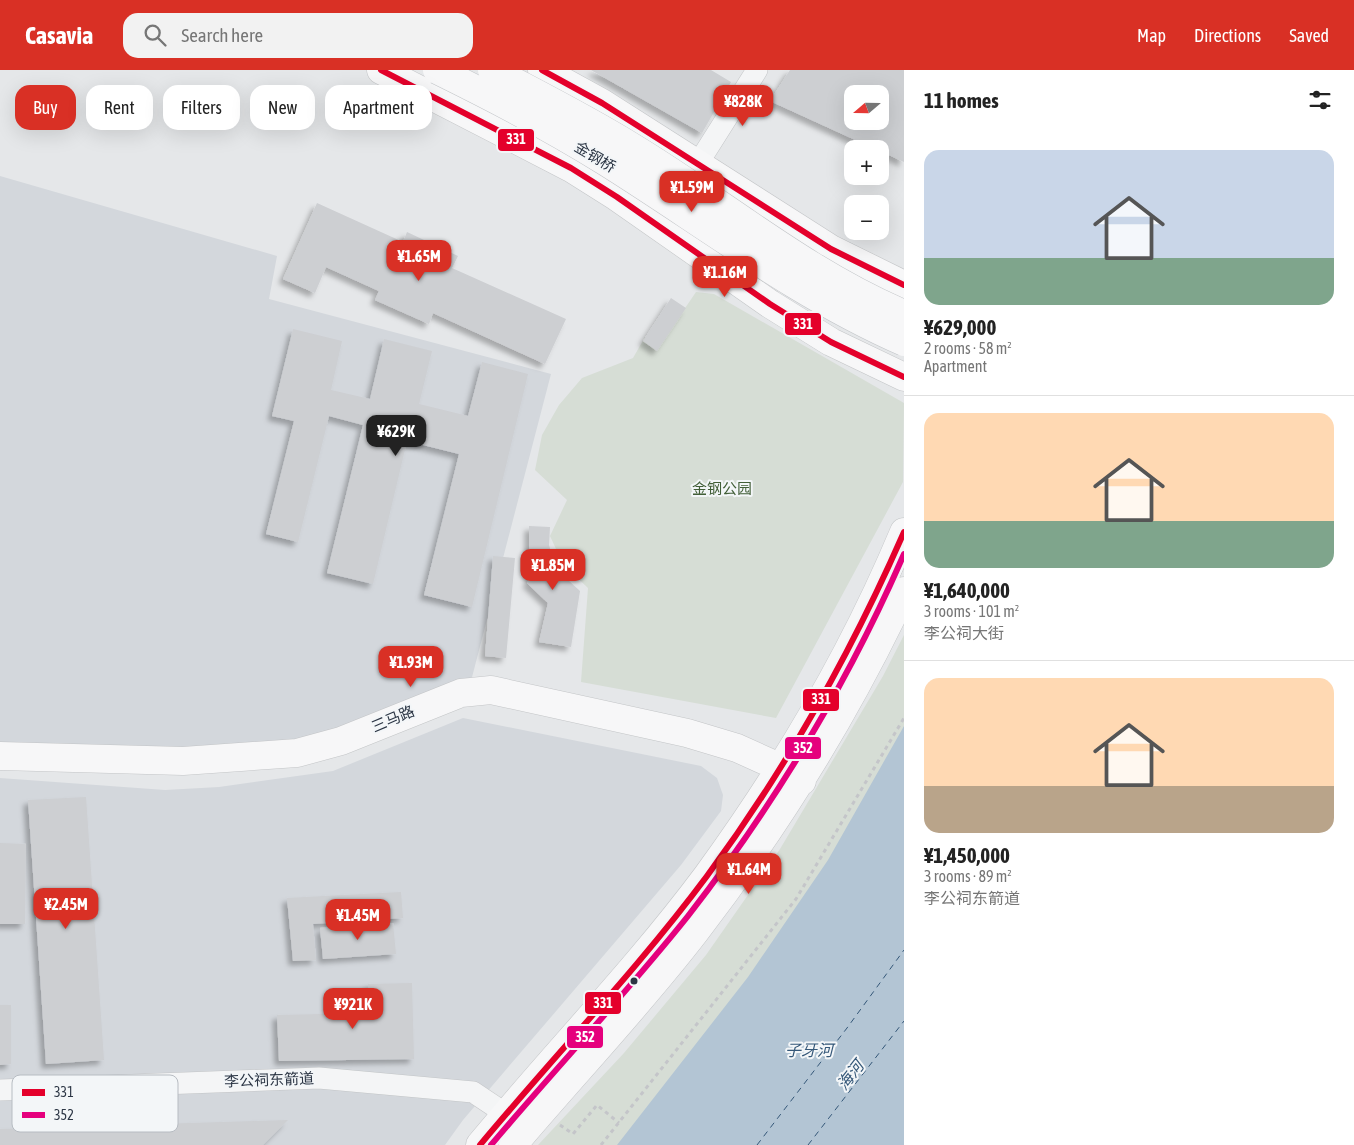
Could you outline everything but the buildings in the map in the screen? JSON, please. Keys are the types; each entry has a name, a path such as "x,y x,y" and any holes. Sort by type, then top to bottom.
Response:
{"main road":[{"path":"380,70 571,168 770,304 831,342 904,377"},
{"name":"金钢桥","path":"437,70 494,98 606,162 810,294 865,324 904,342"},
{"name":"金钢桥","path":"492,70 633,147 811,265 858,292 904,314"},
{"path":"542,70 602,103 831,249 904,286"},
{"path":"571,168 586,166 600,152 606,141 611,126 610,117 602,103"},
{"path":"711,263 706,255 704,244 708,228 720,208 727,201 744,195"},
{"path":"786,783 825,694 868,612 904,532"},
{"path":"480,1145 514,1130 582,1027 786,783 849,699 904,590"},
{"name":"三马路","path":"0,756 183,762 297,753 341,741 461,693 491,690 687,733 737,748 786,783"},
{"name":"三马路","path":"0,769 177,772 288,764 350,749 444,706 465,701 488,702 704,751 786,783"}],"street":[{"path":"697,164 757,70"},
{"name":"李公祠东箭道","path":"178,1083 319,1078 473,1092 514,1130"}],"path":[{"path":"601,1145 796,899 904,718"},
{"path":"573,1134 597,1105 618,1123"}],"shaded area":[{"path":"0,176 277,256 269,299 551,374 471,681 308,742 178,750 0,743"},
{"path":"463,718 701,766 717,778 723,795 721,811 681,865 463,1120 445,1145 0,1145 0,778 165,790 219,787 333,771"}],"green space":[{"name":"金钢公园","path":"696,292 714,294 904,403 903,482 776,718 581,682 588,588 563,564 550,536 567,500 535,470 542,435 559,405 582,378 633,358 645,337 660,345"},
{"name":"子牙河","path":"904,635 904,1145 538,1145 624,1053 706,955 780,849 883,676"}],"water":[{"name":"子牙河","path":"904,726 904,1145 617,1145 748,977 828,860"}],"ferry route":[{"path":"757,1145 904,950"},
{"path":"808,1145 904,1021"}],"transit line":[{"name":"331","path":"381,70 571,168 617,197 770,304 831,342 904,377"},
{"name":"331","path":"542,70 602,103 831,249 904,285"},
{"name":"331","path":"480,1145 653,945 707,876 736,835 790,752 839,666 884,577 904,532"},
{"name":"352","path":"491,1145 615,1003 688,916 720,874 779,787 834,696 859,649 904,554"}],"water label":[{"name":"海河","path":"850,1075"}]}
